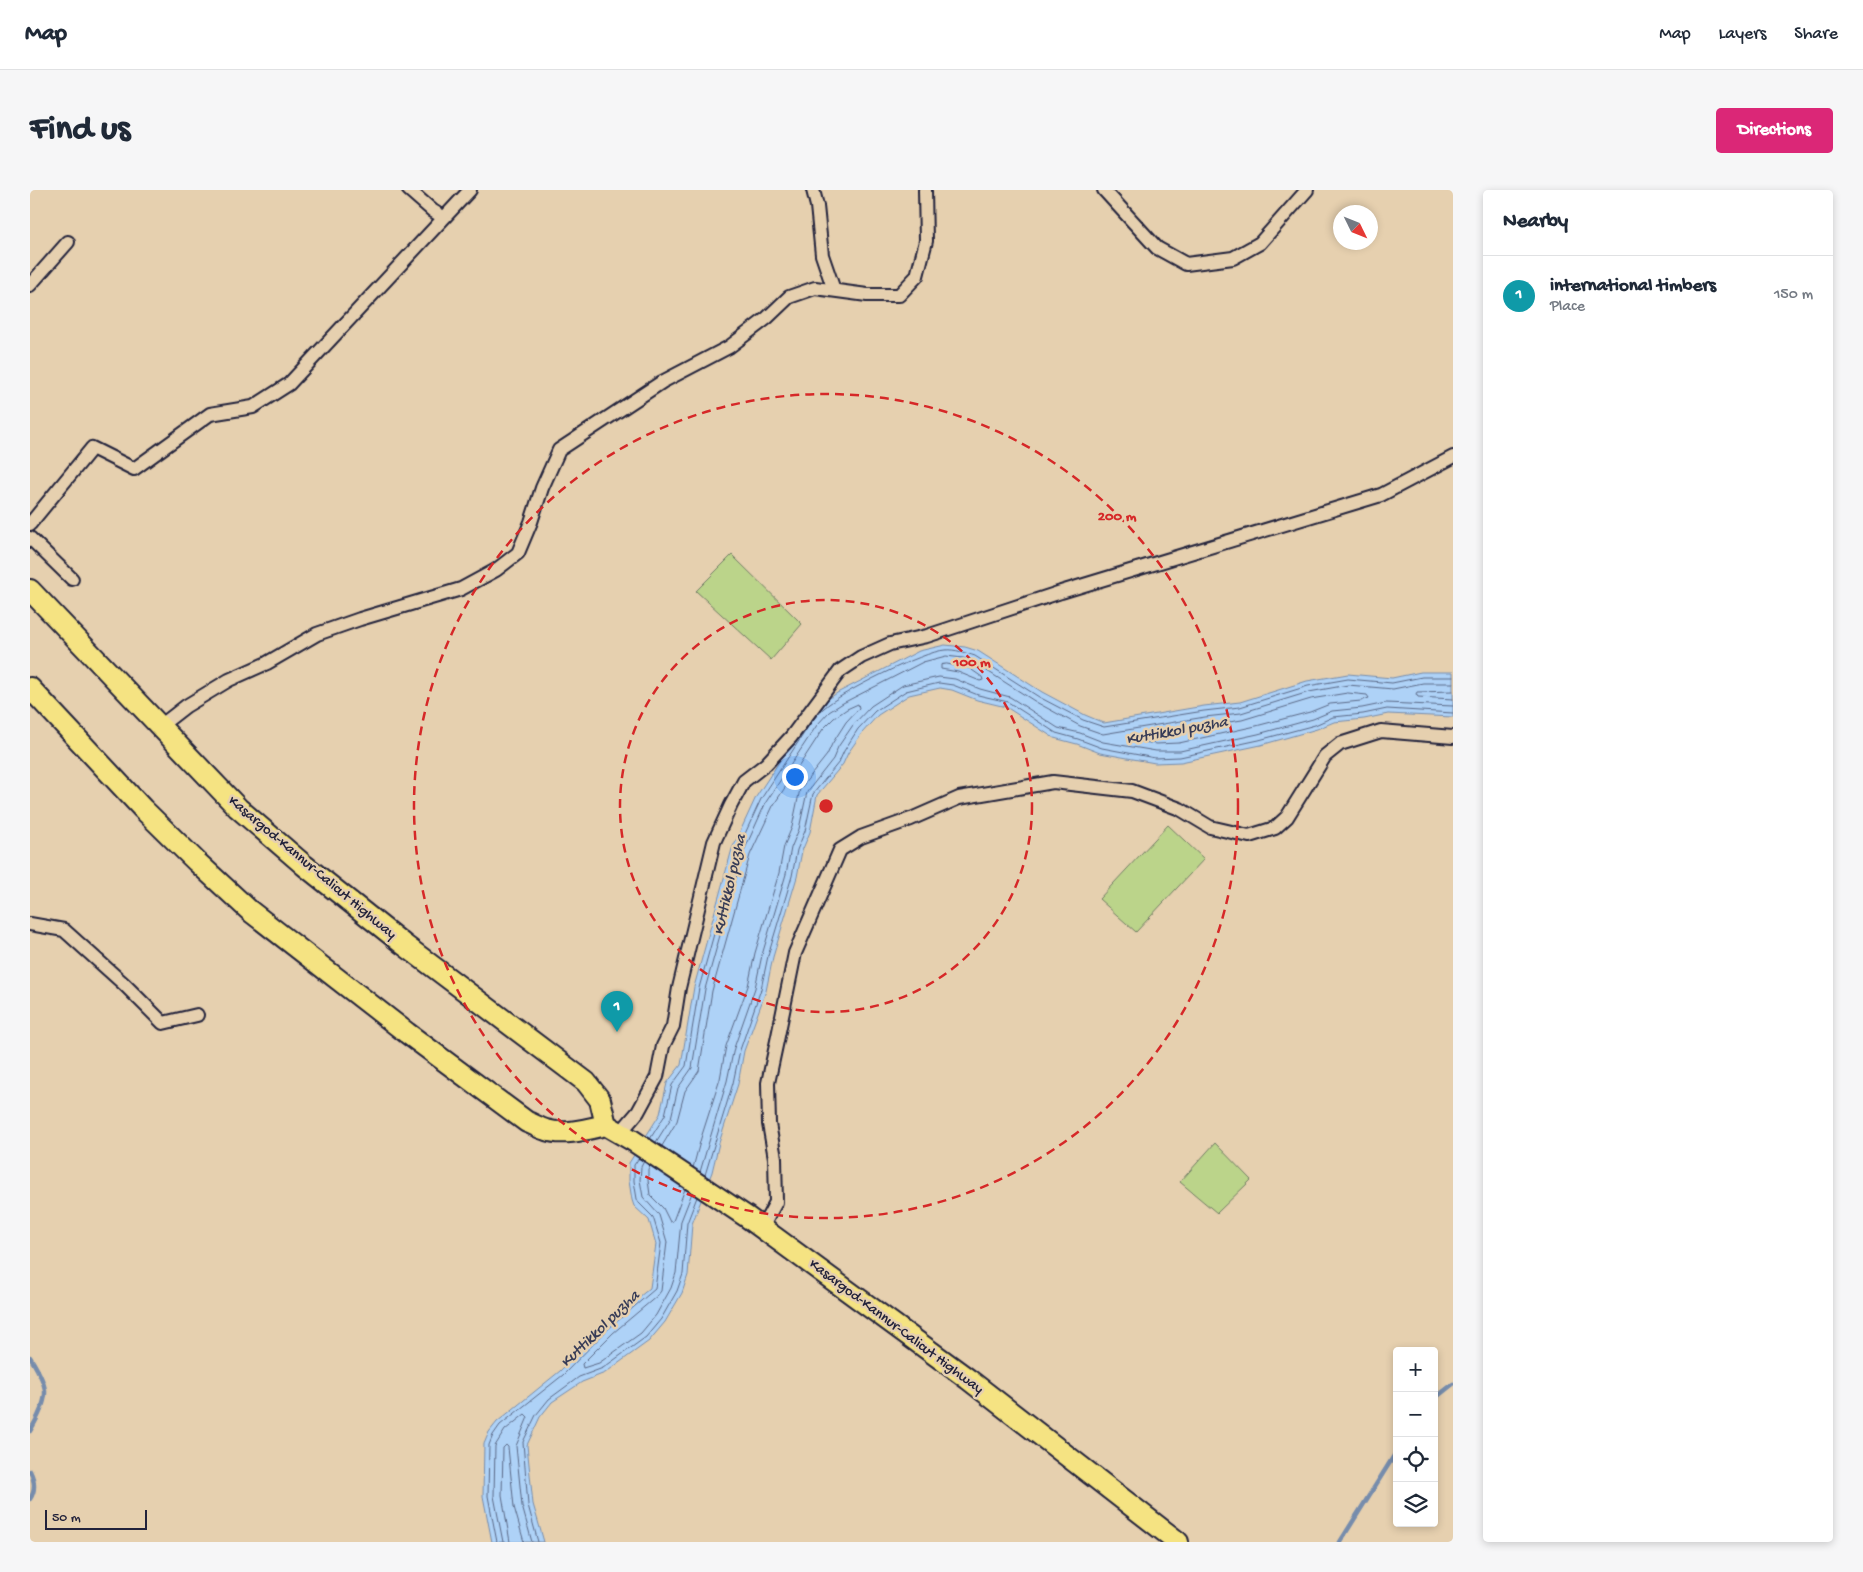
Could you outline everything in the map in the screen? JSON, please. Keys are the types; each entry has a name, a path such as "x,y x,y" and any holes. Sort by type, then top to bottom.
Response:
{"highway":[{"name":"Kasargod-Kannur-Calicut Highway","path":"30,590 238,808 304,865 403,944 586,1082 600,1100 620,1133 755,1222 968,1380 1178,1542"},
{"path":"30,688 143,808 250,911 407,1034 527,1122 546,1130 561,1132 587,1130 620,1133"}],"street":[{"path":"409,190 433,211 443,217"},
{"path":"30,524 92,448 134,469 210,414 253,407 289,384 470,190"},
{"path":"813,190 817,206 822,255 834,290"},
{"path":"160,727 186,706 229,680 267,663 317,634 461,589 496,570 518,553 542,488 560,450 662,382 729,347 767,318 789,297 816,288 867,294 899,295 917,276 926,241 925,190"},
{"path":"1104,190 1157,248 1186,264 1233,258 1260,243 1307,190"},
{"path":"30,286 68,242"},
{"path":"620,1133 638,1112 657,1077 663,1046 673,1026 679,988 714,842 730,805 744,781 766,764 791,737 840,671 861,657 890,644 927,636 1061,592 1380,495 1453,457"},
{"path":"30,538 72,579"},
{"path":"755,1222 776,1202 775,1158 770,1124 768,1083 795,953 840,850 861,837 911,819 959,798 1053,782 1132,790 1180,809 1210,827 1249,836 1275,828 1287,817 1325,756 1340,744 1381,731 1453,737"},
{"path":"30,924 64,930 124,984 163,1023 197,1016"}],"green space":[{"path":"732,555 802,624 771,660 696,591"},
{"path":"1168,825 1204,859 1136,932 1099,899"},
{"path":"1215,1143 1251,1180 1217,1213 1180,1182"}],"water":[{"name":"Kuttikkol puzha","path":"945,645 965,647 978,651 1042,692 1104,723 1204,706 1240,702 1307,681 1348,674 1392,678 1421,672 1453,672 1453,717 1388,714 1334,722 1317,729 1261,745 1181,762 1155,763 1100,753 1054,738 1006,707 977,700 952,690 940,688 909,695 878,715 862,733 843,764 817,795 810,832 802,851 797,877 773,957 766,991 744,1051 738,1084 719,1143 712,1172 692,1224 688,1275 682,1293 665,1322 649,1341 605,1373 582,1382 552,1402 540,1417 527,1445 533,1504 544,1542 492,1542 483,1496 484,1444 489,1432 497,1422 560,1371 605,1325 650,1288 656,1244 649,1220 634,1206 632,1200 629,1163 660,1114 667,1083 681,1065 694,987 732,849 756,797 808,718 821,704 837,693 919,651"}],"waterway":[{"path":"30,1357 45,1390 41,1408 30,1431"},
{"path":"1438,1396 1453,1384"},
{"path":"1340,1542 1393,1457"},
{"path":"30,1471 34,1485 30,1499"}],"place":[{"name":"international timbers","path":"617,1032"}]}
